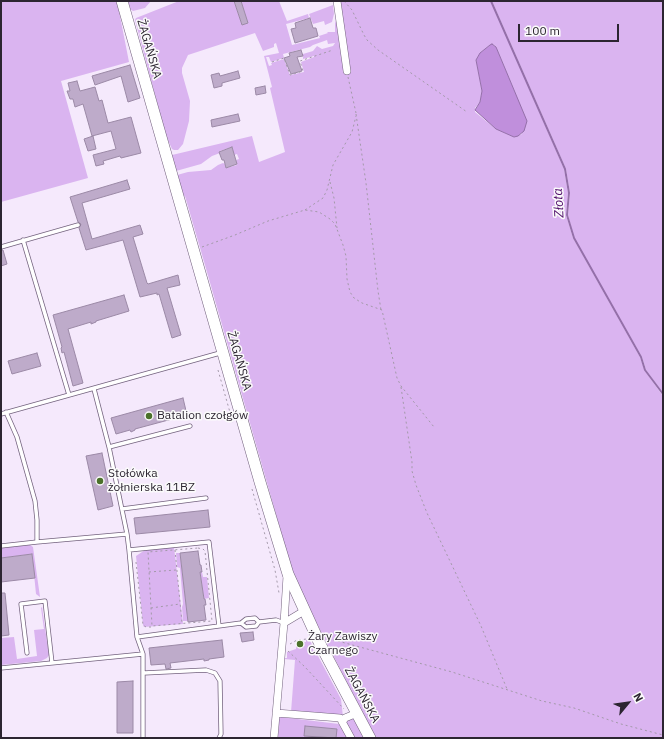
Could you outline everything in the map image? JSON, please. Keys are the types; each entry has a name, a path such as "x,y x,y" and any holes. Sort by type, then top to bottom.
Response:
{"main road":[{"name":"ŻAGAŃSKA","path":"122,1 288,574 304,611 314,641 370,738"}],"street":[{"path":"336,1 347,71"},
{"path":"274,738 288,574"},
{"path":"284,623 304,611"},
{"path":"276,713 344,719 356,713"},
{"path":"344,719 351,738"}],"lane":[{"path":"1,247 78,225"},
{"path":"23,240 69,395"},
{"path":"1,414 223,352"},
{"path":"94,389 127,534 137,637 143,654 143,738"},
{"path":"6,412 17,438 35,501 37,542"},
{"path":"108,447 190,426"},
{"path":"122,509 206,498"},
{"path":"1,546 127,534"},
{"path":"129,550 209,542 219,626"},
{"path":"27,653 21,604 45,601 52,663"},
{"path":"137,637 241,623 246,619 255,618 259,622"},
{"path":"241,623 246,627 256,626 259,622 276,620 284,623"},
{"path":"1,668 143,654"},
{"path":"144,673 206,670 215,673 220,681 220,738"}],"path":[{"path":"344,1 352,10 367,40 378,50 467,112"},
{"path":"272,62 284,58 290,75 303,71 300,61 333,50"},
{"path":"347,71 354,99 366,183 378,291 397,378 401,386 434,427"},
{"path":"305,210 323,198 328,190 333,165 352,132 356,114"},
{"path":"330,181 334,198 338,230"},
{"path":"194,249 235,235 268,221 305,210 312,210 325,215 335,224 338,230 345,251 347,279 350,292 354,298 362,303 382,310"},
{"path":"401,386 412,471 416,485 427,513 481,626 507,689"},
{"path":"136,562 142,625 146,627 212,621 205,551 198,548 148,552 152,626"},
{"path":"175,550 182,624"},
{"path":"149,572 177,570"},
{"path":"151,608 180,604"},
{"path":"289,645 297,640 306,639 314,641 334,640 452,672 542,701 574,708 621,724 663,735"},
{"path":"286,650 305,667 344,709"},
{"path":"343,704 344,719"}],"shaded area":[{"path":"1,1 117,1 129,62 61,81 88,178 1,202"},
{"path":"127,1 151,1 145,8 133,11 130,9"},
{"path":"179,1 234,1 242,25 248,23 241,1 279,1 287,21 308,14 309,18 286,24 292,45 320,38 319,36 328,33 327,32 335,32 337,1 491,1 564,169 568,193 566,215 573,238 640,357 645,371 663,396 663,738 376,738 323,636 291,567 185,196 183,197 177,175 188,172 211,170 223,163 225,164 226,168 237,165 236,160 239,159 237,154 234,155 232,147 220,151 220,153 212,156 201,164 176,171 172,155 252,136 259,162 285,152 264,56 279,53 276,43 274,44 274,47 263,51 255,33 188,55 182,68 182,73 190,101 189,121 183,144 178,150 174,150 172,149 166,136 135,20 136,18","holes":["327,40 328,44 335,43 333,46 322,49 317,46 313,51 303,54 303,59 314,56 301,62 304,72 290,75 284,59 271,63 272,65 269,66 266,57 269,57 271,62 284,58 283,54 310,47","490,45 494,45 496,47 515,93 522,134 514,137 496,129 475,112 475,108 480,102 482,91 476,60 480,53"]},
{"path":"492,1 663,1 663,393 646,370 642,357 574,238 568,215 570,193 566,169"},
{"path":"333,5 334,14 332,22 325,25 324,21 313,24 309,14"},
{"path":"492,44 496,47 527,121 524,131 518,136 514,137 496,129 475,110 480,102 482,91 476,60 480,53"},
{"path":"30,545 33,547 40,597 36,594 32,554 1,558 1,548"},
{"path":"174,547 183,624 144,627 136,556 145,550"},
{"path":"176,553 180,553 188,621 183,621 180,568 177,567"},
{"path":"200,572 202,572 203,577 207,577 209,598 204,599"},
{"path":"42,607 49,655 47,658 41,661 1,665 1,638 14,637 17,659 37,656 34,630 44,629"},
{"path":"302,640 303,642 306,642 306,640 310,641 341,699 343,717 291,712 295,660 284,658 287,658 287,652 296,649 296,641"},
{"path":"281,717 339,724 347,738 278,738 279,719"},
{"path":"353,717 366,738 354,738 346,722"}],"building":[{"path":"234,1 241,1 248,23 242,25"},
{"path":"310,18 313,28 316,28 318,36 295,43 291,29 296,28 295,23"},
{"path":"301,50 303,56 297,57 302,71 291,74 284,58 290,56 289,53"},
{"path":"130,65 140,98 128,102 121,76 95,85 92,76"},
{"path":"238,71 240,78 222,83 222,86 214,88 211,75 219,73 220,76"},
{"path":"77,81 80,91 95,87 99,101 102,100 108,123 131,117 141,153 121,158 120,156 103,161 104,164 96,166 93,155 116,149 111,131 92,136 83,104 75,107 73,99 70,99 67,91 70,91 68,83"},
{"path":"265,86 266,93 256,95 255,88"},
{"path":"238,114 240,121 212,127 211,120"},
{"path":"93,136 96,149 88,151 84,139"},
{"path":"232,147 237,164 226,168 224,160 222,160 219,152"},
{"path":"127,180 130,189 82,203 92,239 140,225 143,234 133,237 147,283 148,284 178,275 180,285 167,288 181,335 172,338 159,294 157,295 157,293 140,297 123,240 86,250 79,228 81,224 78,222 70,197"},
{"path":"1,250 3,250 7,264 1,266"},
{"path":"124,295 129,311 96,321 91,324 91,322 68,329 83,383 73,386 64,352 62,353 62,347 53,315"},
{"path":"37,353 41,366 12,374 8,361"},
{"name":"Batalion czołgów","path":"183,398 187,415 135,429 131,432 130,430 116,434 111,418"},
{"name":"Stołówka żołnierska 11BZ","path":"102,453 113,506 98,510 86,456"},
{"path":"208,510 210,527 136,534 134,518"},
{"path":"198,551 206,605 204,605 206,620 188,622 180,553"},
{"path":"32,554 35,578 1,582 1,558"},
{"path":"1,593 5,593 9,635 1,636"},
{"path":"253,632 254,640 242,642 240,633"},
{"path":"222,640 224,657 204,661 204,659 170,663 171,668 166,669 165,664 151,665 149,648"},
{"path":"133,681 133,733 117,733 117,682"},
{"path":"305,726 337,729 336,738 304,736"}],"waterway":[{"name":"Złota","path":"491,1 565,169 569,193 567,215 574,238 641,357 645,370 663,394"}],"place":[{"name":"Batalion czołgów","path":"149,416"},
{"name":"Stołówka żołnierska 11BZ","path":"100,481"},
{"name":"Żary Zawiszy Czarnego","path":"300,644"}]}
